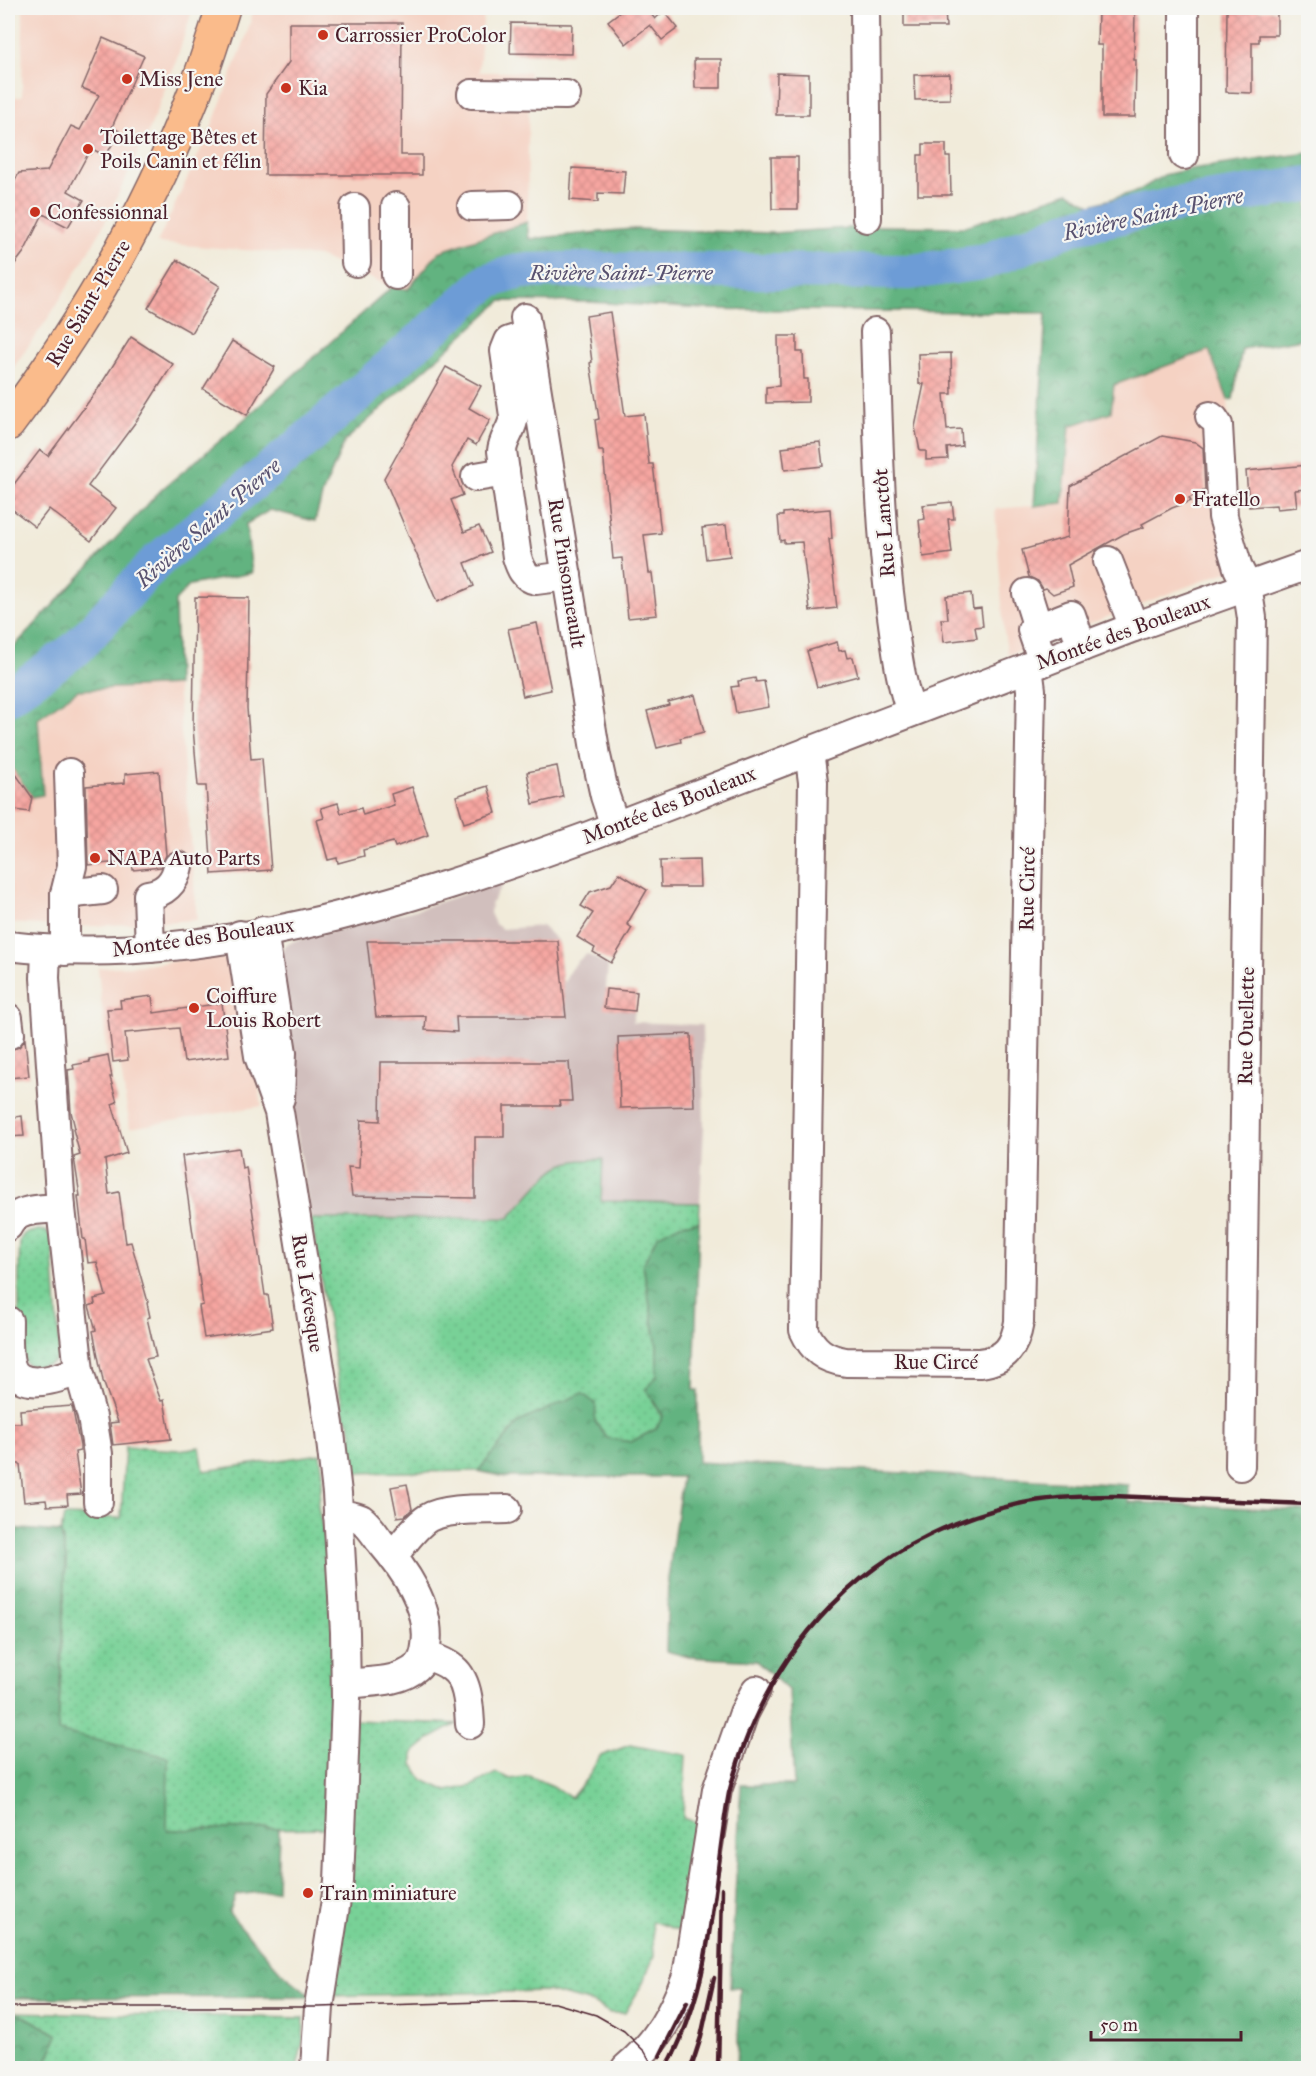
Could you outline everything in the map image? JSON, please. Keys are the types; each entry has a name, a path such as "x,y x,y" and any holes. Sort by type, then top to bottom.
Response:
{"main road":[{"name":"Rue Saint-Pierre","path":"8,424 67,343 126,242 182,123 223,8"}],"street":[{"path":"865,8 867,218"},
{"path":"1184,8 1184,155"},
{"path":"472,94 566,95"},
{"path":"472,206 509,205"},
{"path":"396,207 396,276"},
{"path":"355,208 356,262"},
{"name":"Rue Pinsonneault","path":"505,472 502,446 511,431 514,416 505,351 509,341 527,326 596,756 615,826"},
{"name":"Rue Lanctôt","path":"875,332 886,568 900,674 911,712"},
{"name":"Rue Ouellette","path":"1210,416 1218,425 1223,517 1238,568 1247,586 1252,618 1240,1466"},
{"path":"476,477 505,472 517,557 525,575 536,580 567,576"},
{"path":"1108,561 1134,627"},
{"name":"Montée des Bouleaux","path":"8,946 56,950 150,948 319,920 410,896 514,863 615,826 1082,646 1308,565"},
{"path":"1027,594 1038,628 1071,615 1082,646"},
{"name":"Rue Circé","path":"809,751 813,782 804,1330 815,1349 823,1356 834,1360 980,1364 991,1362 1008,1351 1014,1342 1019,1322 1031,690 1036,664 1032,630 1038,628"},
{"path":"69,773 72,866 56,950 45,978 61,1208 79,1371 96,1436 99,1471 98,1502"},
{"path":"150,948 148,895 162,892 177,874 178,867"},
{"path":"65,894 103,890"},
{"name":"Rue Lévesque","path":"251,933 282,1053 279,1112 329,1424 335,1474 345,1632 346,1684 339,1881 319,2007 315,2068"},
{"path":"8,1226 14,1216 24,1212 61,1208"},
{"path":"8,1321 10,1365 14,1373 22,1379 49,1380 79,1371"},
{"path":"393,1556 429,1518 445,1512 507,1509"},
{"path":"338,1515 349,1515 367,1524 393,1556 420,1601 426,1623 427,1641 425,1655 419,1666 405,1675 346,1684"},
{"path":"425,1655 452,1667 462,1681 468,1702 470,1724"},
{"path":"626,2068 645,2052 658,2035 676,2004 687,1976 717,1790 744,1713 756,1690"}],"shaded area":[{"path":"23,8 193,8 150,128 98,236 51,314 8,375 8,97 22,97"},
{"path":"254,8 484,8 479,72 529,72 527,222 439,252 408,289 392,287 318,256 157,243 211,128 246,37"},
{"path":"1210,350 1228,400 1235,521 1247,559 1256,563 1215,576 1008,655 1004,632 995,509 1063,503 1070,426 1111,412 1114,385"},
{"path":"177,685 197,920 76,927 8,923 8,763 32,797 37,718 78,690"},
{"path":"505,880 491,904 490,913 495,924 502,929 542,926 558,941 563,985 570,970 587,954 608,966 604,1008 635,1010 633,1022 702,1025 704,1127 700,1203 600,1201 603,1159 561,1165 509,1218 311,1219 296,1127 280,954 285,946 294,941 419,909"},
{"path":"211,956 229,961 236,968 262,1106 130,1128 120,1063 112,1064 107,1057 98,968 147,965"}],"green space":[{"path":"1308,153 1308,338 1242,349 1233,399 1228,400 1209,350 1114,385 1111,412 1070,426 1063,503 1034,506 1046,313 705,309 589,302 501,301 345,441 323,492 315,521 270,510 246,524 252,573 190,585 175,601 177,685 78,690 38,718 43,795 32,797 8,763 8,653 162,489 221,440 392,287 408,289 439,252 527,222 529,239 631,229 773,233 879,226 963,227 1069,192 1091,205 1138,191 1164,175 1190,169"},
{"path":"603,1159 601,1201 700,1203 699,1222 680,1224 643,1265 657,1346 657,1376 646,1389 663,1417 656,1429 631,1442 607,1438 595,1421 488,1461 478,1471 345,1473 344,1451 352,1433 349,1422 344,1417 311,1219 509,1218 555,1169 572,1162"},
{"path":"699,1222 694,1390 698,1390 698,1462 1128,1485 1128,1502 1308,1511 1308,2068 737,2068 740,1988 730,1988 741,1785 794,1785 789,1691 756,1661 689,1657 666,1651 668,1579 682,1477 506,1477 478,1471 519,1422 582,1393 596,1404 595,1421 607,1438 631,1442 656,1429 663,1416 646,1389 657,1376 657,1346 643,1265 657,1236 680,1224"},
{"path":"38,1230 46,1231 52,1237 60,1355 52,1363 44,1366 30,1365 24,1361 19,1322 20,1240 24,1234"},
{"path":"125,1447 179,1450 200,1447 204,1471 320,1454 323,1475 318,1507 331,1565 335,1649 333,1828 167,1830 58,1731 66,1559 61,1532 64,1516 121,1518"},
{"path":"8,1528 61,1532 66,1559 58,1731 168,1757 167,1830 279,1828 277,1890 236,1895 229,1913 281,1972 313,1997 8,1998"},
{"path":"352,1720 457,1724 431,1738 413,1753 413,1764 423,1780 447,1791 471,1786 496,1773 511,1779 529,1776 553,1786 571,1798 588,1777 600,1756 630,1745 686,1755 683,1818 705,1826 688,1934 652,1921 654,1956 643,1983 625,2013 610,2013 593,2003 546,1991 326,1996"},
{"path":"8,2012 304,2018 303,2041 297,2068 44,2068 58,2035 26,2017"},
{"path":"8,2012 26,2017 58,2035 44,2068 8,2068"}],"building":[{"path":"625,8 646,8 655,19 664,11 678,28 662,40 650,25 626,44 608,21"},
{"path":"904,8 945,8 946,27 904,27"},
{"path":"1227,8 1277,10 1277,35 1259,35 1259,42 1252,42 1252,93 1226,92"},
{"path":"1098,11 1135,12 1135,117 1102,117 1102,45 1097,45"},
{"path":"289,23 402,23 401,155 422,155 422,175 265,175 266,94 289,62"},
{"path":"511,23 572,24 571,54 510,53"},
{"path":"103,38 144,56 112,127 119,131 106,156 94,150 91,154 89,152 68,191 84,200 68,227 43,214 24,252 8,273 8,194 19,173 47,171 71,126 80,130 99,95 82,88"},
{"path":"694,59 721,59 721,88 695,88"},
{"path":"777,73 809,74 809,115 776,115"},
{"path":"950,74 950,99 915,100 914,75"},
{"path":"923,144 946,144 946,157 950,157 951,195 918,195 918,155 923,155"},
{"path":"771,157 798,157 798,209 772,209"},
{"path":"572,168 625,171 623,194 598,193 598,202 570,200"},
{"path":"177,260 220,286 192,333 148,308"},
{"path":"610,312 625,416 644,414 649,464 653,464 661,533 644,535 649,573 652,573 657,615 628,618 622,558 613,559 603,451 599,451 595,420 599,419 590,363 592,362 586,316"},
{"path":"778,336 797,336 797,352 803,352 804,379 808,379 808,402 766,403 766,387 779,386"},
{"path":"131,337 173,364 140,416 88,486 116,508 91,541 49,509 35,527 8,506 14,499 8,492 40,450 48,456 98,389"},
{"path":"232,341 275,367 247,415 203,389"},
{"path":"951,353 952,394 944,394 947,430 961,429 962,446 947,448 948,459 926,460 926,451 920,451 915,427 924,384 919,384 918,354"},
{"path":"446,367 481,386 469,408 490,420 476,445 467,440 452,467 463,495 451,500 464,532 479,526 491,552 465,563 474,586 437,602 384,478"},
{"path":"1162,436 1195,442 1203,448 1205,490 1189,498 1191,501 1142,524 1144,527 1124,534 1068,565 1073,587 1053,594 1046,588 1043,589 1038,581 1029,577 1022,550 1068,537 1070,486"},
{"path":"820,442 823,466 785,470 782,448"},
{"path":"1308,465 1308,489 1295,490 1297,507 1277,509 1276,505 1249,507 1246,471"},
{"path":"952,502 954,519 948,519 952,553 923,557 919,520 925,519 923,505"},
{"path":"830,509 832,539 829,539 837,608 810,611 802,542 784,543 784,540 780,541 778,516 783,516 783,513"},
{"path":"726,525 730,556 706,559 702,528"},
{"path":"971,593 973,609 981,608 983,626 975,627 977,638 944,642 941,619 948,619 946,596"},
{"path":"195,597 249,598 247,708 251,759 262,758 271,870 212,874 206,786 198,786 193,728"},
{"path":"537,623 551,690 523,696 508,629"},
{"path":"837,642 839,651 845,650 847,658 853,657 858,676 817,687 807,651"},
{"path":"755,678 756,682 764,681 769,707 736,713 731,687 739,686 738,681"},
{"path":"695,695 704,732 680,738 681,742 657,748 647,711 669,705 668,702"},
{"path":"8,763 32,797 29,812 8,809"},
{"path":"557,766 563,797 533,804 527,772"},
{"path":"159,771 166,855 161,867 133,870 132,861 88,865 86,786 125,783 125,774"},
{"path":"488,786 496,813 464,823 456,796"},
{"path":"412,787 428,835 395,847 393,842 363,850 364,856 338,863 337,858 328,860 317,820 324,818 321,808 338,803 341,813 361,808 363,815 394,805 391,794"},
{"path":"699,860 700,887 661,887 660,861"},
{"path":"619,873 647,890 627,924 632,928 611,963 593,952 595,948 577,937 593,913 581,906 590,892 611,885"},
{"path":"367,941 558,941 566,1017 456,1017 457,1032 425,1030 426,1016 376,1017"},
{"path":"606,989 637,992 635,1011 604,1008"},
{"path":"152,996 154,1013 222,1003 229,1056 184,1062 179,1028 125,1033 128,1060 113,1062 107,1009 121,1008 120,1000"},
{"path":"691,1034 694,1106 620,1108 618,1037"},
{"path":"25,1040 29,1076 9,1078 8,1050 19,1047"},
{"path":"108,1055 112,1077 110,1077 117,1102 112,1104 127,1153 105,1160 109,1194 119,1192 126,1243 131,1242 148,1302 150,1317 147,1318 156,1357 146,1359 161,1401 164,1400 171,1439 113,1445 110,1423 118,1422 103,1381 93,1331 96,1330 89,1306 95,1304 94,1299 106,1296 97,1262 88,1263 85,1239 83,1239 74,1157 80,1155 73,1129 75,1128 71,1112 68,1070 74,1069 73,1065 90,1062 89,1059"},
{"path":"381,1062 569,1062 572,1101 559,1101 560,1106 504,1106 504,1137 475,1137 475,1198 352,1196 348,1167 359,1168 361,1120 380,1121"},
{"path":"22,1116 24,1136 8,1137 8,1118"},
{"path":"239,1148 242,1168 246,1167 265,1295 268,1295 273,1328 204,1338 199,1306 203,1305 182,1156"},
{"path":"72,1406 80,1446 80,1451 75,1452 81,1494 67,1495 68,1505 47,1506 46,1500 24,1502 20,1464 8,1464 8,1423 21,1423 20,1410"},
{"path":"407,1484 412,1509 405,1516 397,1517 391,1487"}],"waterway":[{"name":"Rivière Saint-Pierre","path":"8,697 77,648 157,561 295,449 488,281 520,271 563,270 911,272 984,262 1075,226 1175,205 1308,184"}],"tram line":[{"path":"8,2007 319,2007 515,2001 555,2003 596,2015 624,2031 645,2052 654,2068"}],"railway":[{"path":"666,2068 682,2036 703,1969 729,1793 746,1740 769,1691 797,1646 831,1606 870,1572 914,1543 964,1520 1018,1504 1041,1500 1113,1496 1308,1504"},
{"path":"718,2068 722,1889"},
{"path":"691,2068 701,2037 714,1978"},
{"path":"660,2056 687,2002"}],"place":[{"name":"Carrossier ProColor","path":"323,35"},
{"name":"Miss Jene","path":"127,79"},
{"name":"Kia","path":"286,88"},
{"name":"Toilettage Bêtes et Poils Canin et félin","path":"88,149"},
{"name":"Confessionnal","path":"35,212"},
{"name":"Fratello","path":"1180,499"},
{"name":"NAPA Auto Parts","path":"95,858"},
{"name":"Coiffure Louis Robert","path":"194,1008"},
{"name":"Train miniature","path":"308,1893"}]}
